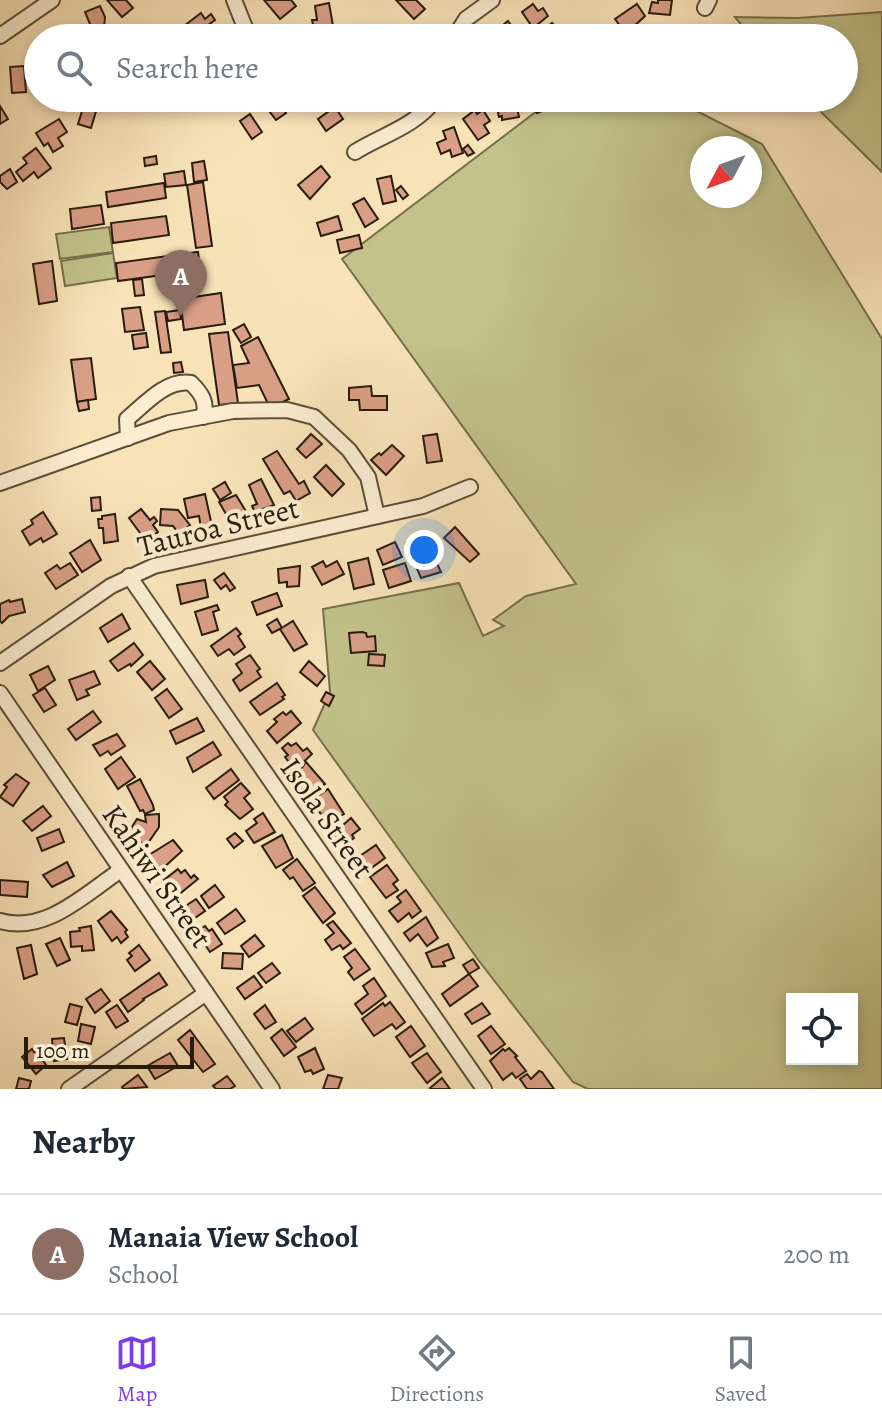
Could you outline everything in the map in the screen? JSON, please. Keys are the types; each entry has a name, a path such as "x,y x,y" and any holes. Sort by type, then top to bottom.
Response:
{"street":[{"path":"0,36 52,0"},
{"path":"234,0 244,24"},
{"path":"463,24 492,0"},
{"path":"355,152 402,128 420,112"},
{"path":"128,438 127,419 168,385 182,381 191,383 203,399 203,417"},
{"path":"0,483 169,423 233,411 287,410 314,417 361,464 368,477 377,516"},
{"name":"Tauroa Street","path":"0,663 129,576 154,566 423,506 470,487"},
{"name":"Isola Street","path":"129,576 484,1089"},
{"name":"Kahiwi Street","path":"0,693 272,1089"},
{"path":"0,921 20,924 54,916 121,870"},
{"path":"69,1089 206,993"}],"shaded area":[{"path":"882,12 882,172 821,112 858,112 858,24 741,24 735,17 798,18"},
{"path":"536,112 699,112 746,136 690,136 690,208 762,208 762,144 882,339 882,1089 588,1089 573,1082 479,961 313,730 330,692 323,609 459,583 483,636 504,626 493,620 526,596 576,584 342,259"},
{"path":"109,227 113,252 60,259 56,234"},
{"path":"113,253 117,278 65,286 61,261"}],"building":[{"path":"107,0 126,0 133,8 122,17"},
{"path":"264,0 291,0 296,6 280,19"},
{"path":"396,0 416,0 425,9 414,19"},
{"path":"658,0 672,0 670,15 649,13 652,2 658,3"},
{"path":"329,3 333,24 313,24 312,20 317,20 315,6"},
{"path":"533,4 538,11 543,8 548,16 538,24 530,24 522,12"},
{"path":"637,4 645,16 636,24 619,24 615,19"},
{"path":"100,6 104,24 90,24 85,12"},
{"path":"201,13 205,19 211,14 215,20 210,24 187,24"},
{"path":"24,66 24,92 12,93 10,67"},
{"path":"0,106 8,119 0,124"},
{"path":"82,112 96,112 91,128 78,124"},
{"path":"270,112 285,112 286,113 276,120"},
{"path":"328,112 338,112 343,119 326,131 318,119"},
{"path":"472,112 484,112 490,121 484,125 489,133 478,140 463,119"},
{"path":"498,112 518,112 519,117 502,120 502,116 499,117"},
{"path":"250,114 262,132 252,139 240,121"},
{"path":"59,119 67,132 58,138 63,146 53,152 48,143 44,146 36,133"},
{"path":"454,127 463,153 452,157 450,150 441,154 437,143 446,139 443,131"},
{"path":"468,145 474,153 468,156 463,149"},
{"path":"36,148 51,168 38,178 34,172 23,181 16,172 27,163 23,158"},
{"path":"156,156 157,164 145,166 144,158"},
{"path":"204,161 207,180 194,182 192,163"},
{"path":"321,166 330,177 310,199 298,185"},
{"path":"10,169 17,182 7,189 0,182 0,176"},
{"path":"184,171 186,185 166,187 164,174"},
{"path":"391,176 396,201 383,204 377,179"},
{"path":"203,182 212,246 196,248 187,185"},
{"path":"164,183 166,198 108,207 106,192"},
{"path":"401,186 408,195 403,199 396,190"},
{"path":"364,198 378,219 365,227 353,204"},
{"path":"101,205 104,224 72,229 70,209"},
{"path":"166,216 169,235 113,243 111,223"},
{"path":"338,216 342,230 321,236 317,223"},
{"path":"359,235 362,248 340,253 337,240"},
{"path":"198,252 200,270 118,281 116,263"},
{"path":"52,261 57,301 39,304 33,264"},
{"path":"182,273 184,292 176,294 173,274"},
{"path":"142,279 144,295 135,296 133,280"},
{"path":"221,293 225,324 184,330 180,299"},
{"path":"140,307 144,330 125,332 122,309"},
{"path":"180,310 181,319 168,321 166,312"},
{"path":"165,311 171,352 161,353 155,312"},
{"path":"244,324 251,337 241,343 233,330"},
{"path":"228,332 238,403 219,405 209,334"},
{"path":"146,333 148,347 134,349 132,335"},
{"path":"258,337 289,399 270,408 259,385 237,388 233,365 249,363 241,346"},
{"path":"91,358 96,399 77,402 71,360"},
{"path":"181,362 183,372 174,373 173,363"},
{"path":"371,386 372,396 387,396 387,410 360,410 359,400 349,400 349,388"},
{"path":"88,400 89,409 79,411 77,402"},
{"path":"311,434 322,444 306,458 297,449"},
{"path":"437,434 442,461 427,463 423,436"},
{"path":"392,445 404,456 386,475 371,460"},
{"path":"277,451 299,484 304,481 310,493 296,501 290,491 284,494 263,459"},
{"path":"326,465 344,484 332,496 314,477"},
{"path":"261,479 274,505 255,512 252,506 257,504 249,485"},
{"path":"225,482 231,493 220,500 213,489"},
{"path":"205,494 212,526 201,528 199,516 188,518 184,499"},
{"path":"236,495 247,513 235,521 219,502"},
{"path":"100,497 101,510 92,511 91,498"},
{"path":"141,509 150,520 154,517 157,521 153,525 158,532 146,541 129,518"},
{"path":"161,509 178,510 190,525 179,534 173,526 160,525"},
{"path":"43,512 57,534 30,545 22,531"},
{"path":"115,514 118,541 104,543 103,528 99,528 98,519"},
{"path":"455,527 479,554 470,562 444,538"},
{"path":"425,535 432,550 413,558 406,543"},
{"path":"90,540 101,560 82,572 70,553"},
{"path":"395,542 402,557 383,565 377,550"},
{"path":"434,557 441,572 421,578 415,564"},
{"path":"368,558 374,584 354,589 348,563"},
{"path":"323,561 326,567 337,561 344,574 322,585 312,567"},
{"path":"70,563 78,575 56,589 45,573 57,565 60,569"},
{"path":"405,563 411,581 389,588 383,570"},
{"path":"300,566 299,586 287,587 287,582 279,583 278,569"},
{"path":"224,573 235,588 230,591 226,585 221,589 214,580"},
{"path":"205,580 208,597 181,604 177,585"},
{"path":"277,593 282,606 257,615 252,602"},
{"path":"22,599 25,612 9,616 2,623 0,604"},
{"path":"217,605 219,610 213,612 218,630 202,635 195,612"},
{"path":"122,614 130,629 108,642 100,628"},
{"path":"277,619 282,628 272,633 267,625"},
{"path":"293,621 307,644 294,651 280,629"},
{"path":"236,628 245,647 234,655 229,649 218,656 211,646"},
{"path":"362,632 367,637 375,636 376,651 351,653 349,633"},
{"path":"134,643 143,655 131,666 118,671 110,661"},
{"path":"369,654 385,655 384,666 368,665"},
{"path":"250,655 260,669 257,671 261,677 240,691 233,680 242,673 236,664"},
{"path":"150,661 165,679 152,690 137,672"},
{"path":"309,661 325,676 317,686 300,672"},
{"path":"48,666 55,680 38,691 30,675"},
{"path":"94,671 100,684 86,690 89,695 77,700 69,680"},
{"path":"277,683 285,695 282,697 284,699 260,715 250,702"},
{"path":"45,688 56,705 44,712 33,695"},
{"path":"167,689 182,709 169,718 155,698"},
{"path":"326,692 334,696 329,706 321,701"},
{"path":"93,711 101,722 76,740 68,729"},
{"path":"291,711 301,723 277,743 267,731 277,722 274,719 283,712 286,715"},
{"path":"197,718 204,731 176,744 170,731"},
{"path":"117,734 125,746 111,755 108,751 100,756 93,745"},
{"path":"213,742 221,755 193,772 187,758"},
{"path":"288,743 291,746 296,743 303,751 307,748 312,754 295,770 282,748"},
{"path":"121,757 135,777 118,789 105,769"},
{"path":"306,762 325,784 313,794 295,777"},
{"path":"231,769 239,780 214,799 206,788"},
{"path":"16,774 29,783 13,806 0,797 7,787 4,785"},
{"path":"140,779 154,810 145,814 143,810 140,811 127,786"},
{"path":"241,783 250,793 244,798 253,809 240,819 225,805 228,802 224,797"},
{"path":"328,789 344,814 327,824 312,800"},
{"path":"43,806 51,816 32,831 23,821"},
{"path":"263,813 275,832 254,843 246,831 257,823 254,819"},
{"path":"159,814 159,827 146,846 128,833 137,819 146,822 145,815"},
{"path":"351,818 360,829 343,846 333,834"},
{"path":"59,829 64,842 42,851 37,838"},
{"path":"235,833 243,841 234,848 227,839"},
{"path":"282,835 293,858 276,868 262,846"},
{"path":"173,840 182,851 161,870 149,855"},
{"path":"376,845 385,858 366,872 357,858"},
{"path":"297,859 315,883 303,891 293,877 290,879 283,870"},
{"path":"67,862 74,876 52,887 43,875"},
{"path":"387,865 398,880 393,884 398,890 386,898 370,877"},
{"path":"178,869 198,879 177,896 164,880"},
{"path":"0,880 28,882 27,897 0,895"},
{"path":"215,885 224,897 209,908 201,896"},
{"path":"315,887 335,913 323,923 303,896"},
{"path":"406,890 421,911 412,918 409,913 398,922 389,911 401,902 397,897"},
{"path":"196,899 205,911 189,922 181,909"},
{"path":"236,909 245,921 225,934 217,923"},
{"path":"111,911 127,930 128,937 121,943 117,937 112,941 98,921"},
{"path":"426,917 438,938 427,946 418,934 410,941 404,933"},
{"path":"333,921 351,943 343,949 340,945 332,950 325,940 334,933 327,925"},
{"path":"91,926 94,950 82,951 82,946 71,947 70,932"},
{"path":"205,926 209,931 212,929 222,944 210,952 196,932"},
{"path":"255,935 264,946 249,957 241,946"},
{"path":"60,938 70,960 57,966 46,944"},
{"path":"448,944 454,958 443,962 445,966 432,967 426,953"},
{"path":"31,945 37,974 24,979 17,948"},
{"path":"139,945 150,960 135,971 127,960 132,956 129,953"},
{"path":"355,949 370,969 354,980 348,972 352,968 344,957"},
{"path":"223,953 243,954 242,969 222,968"},
{"path":"473,959 479,968 469,974 463,965"},
{"path":"272,963 280,973 266,983 258,973"},
{"path":"159,973 167,985 128,1012 120,1000"},
{"path":"469,974 478,986 450,1006 442,994"},
{"path":"254,976 262,987 245,999 237,988"},
{"path":"374,978 386,996 362,1014 355,1004 368,994 363,986"},
{"path":"101,989 110,1001 95,1013 86,999"},
{"path":"390,1002 405,1022 396,1029 392,1024 374,1036 362,1019 383,1003 385,1006"},
{"path":"482,1003 490,1014 472,1024 465,1014"},
{"path":"70,1004 82,1007 77,1025 65,1022"},
{"path":"117,1005 128,1021 116,1028 106,1012"},
{"path":"265,1005 276,1022 265,1029 254,1014"},
{"path":"305,1018 313,1029 296,1042 287,1031"},
{"path":"81,1024 95,1027 91,1044 78,1041"},
{"path":"411,1026 425,1046 410,1057 396,1037"},
{"path":"491,1026 505,1044 491,1054 478,1036"},
{"path":"282,1029 296,1047 284,1056 271,1038"},
{"path":"190,1030 215,1064 203,1072 178,1040"},
{"path":"64,1038 67,1059 54,1061 52,1039"},
{"path":"315,1048 324,1069 313,1074 311,1070 305,1072 298,1057"},
{"path":"509,1048 526,1071 516,1078 512,1073 503,1080 490,1061 503,1049"},
{"path":"32,1049 46,1065 36,1074 22,1057"},
{"path":"170,1053 178,1066 155,1079 147,1066"},
{"path":"427,1053 441,1072 427,1083 412,1063"},
{"path":"539,1071 554,1089 527,1089 520,1079 527,1074 531,1079"},
{"path":"138,1075 147,1087 123,1089 122,1087"},
{"path":"328,1075 342,1078 338,1089 323,1089"},
{"path":"227,1076 235,1086 216,1089 213,1086"},
{"path":"19,1078 31,1081 29,1089 16,1089"},
{"path":"442,1078 450,1089 430,1088"}],"place":[{"name":"Manaia View School","path":"181,316"}]}
